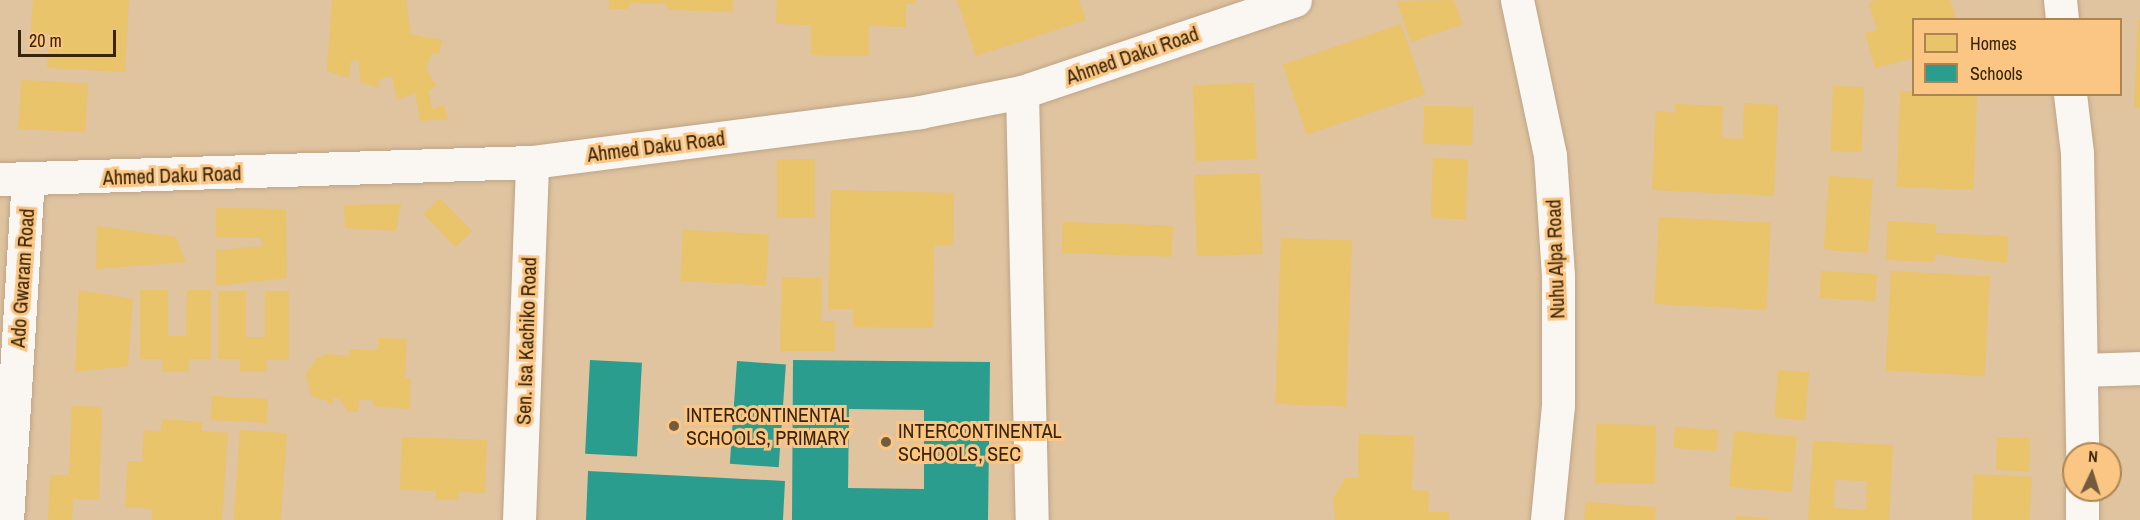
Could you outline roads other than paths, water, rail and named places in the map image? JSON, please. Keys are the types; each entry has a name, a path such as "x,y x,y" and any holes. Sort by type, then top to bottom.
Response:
{"street":[{"name":"Ahmed Daku Road","path":"14,180 532,162 920,112 1022,92 1295,0"},
{"name":"Nuhu Alpa Road","path":"1517,0 1550,155 1557,264 1558,405 1547,520"},
{"path":"2060,0 2062,18"},
{"path":"1022,92 1032,520"},
{"path":"2070,96 2077,153 2082,442"},
{"name":"Sen. Isa Kachiko Road","path":"519,520 532,162"},
{"name":"Ado Gwaram Road","path":"7,520 14,180"},
{"path":"2082,370 2140,368"},
{"path":"2082,502 2082,520"}],"place":[{"name":"INTERCONTINENTAL SCHOOLS, PRIMARY","path":"674,426"},
{"name":"INTERCONTINENTAL SCHOOLS, SEC","path":"886,442"}]}
